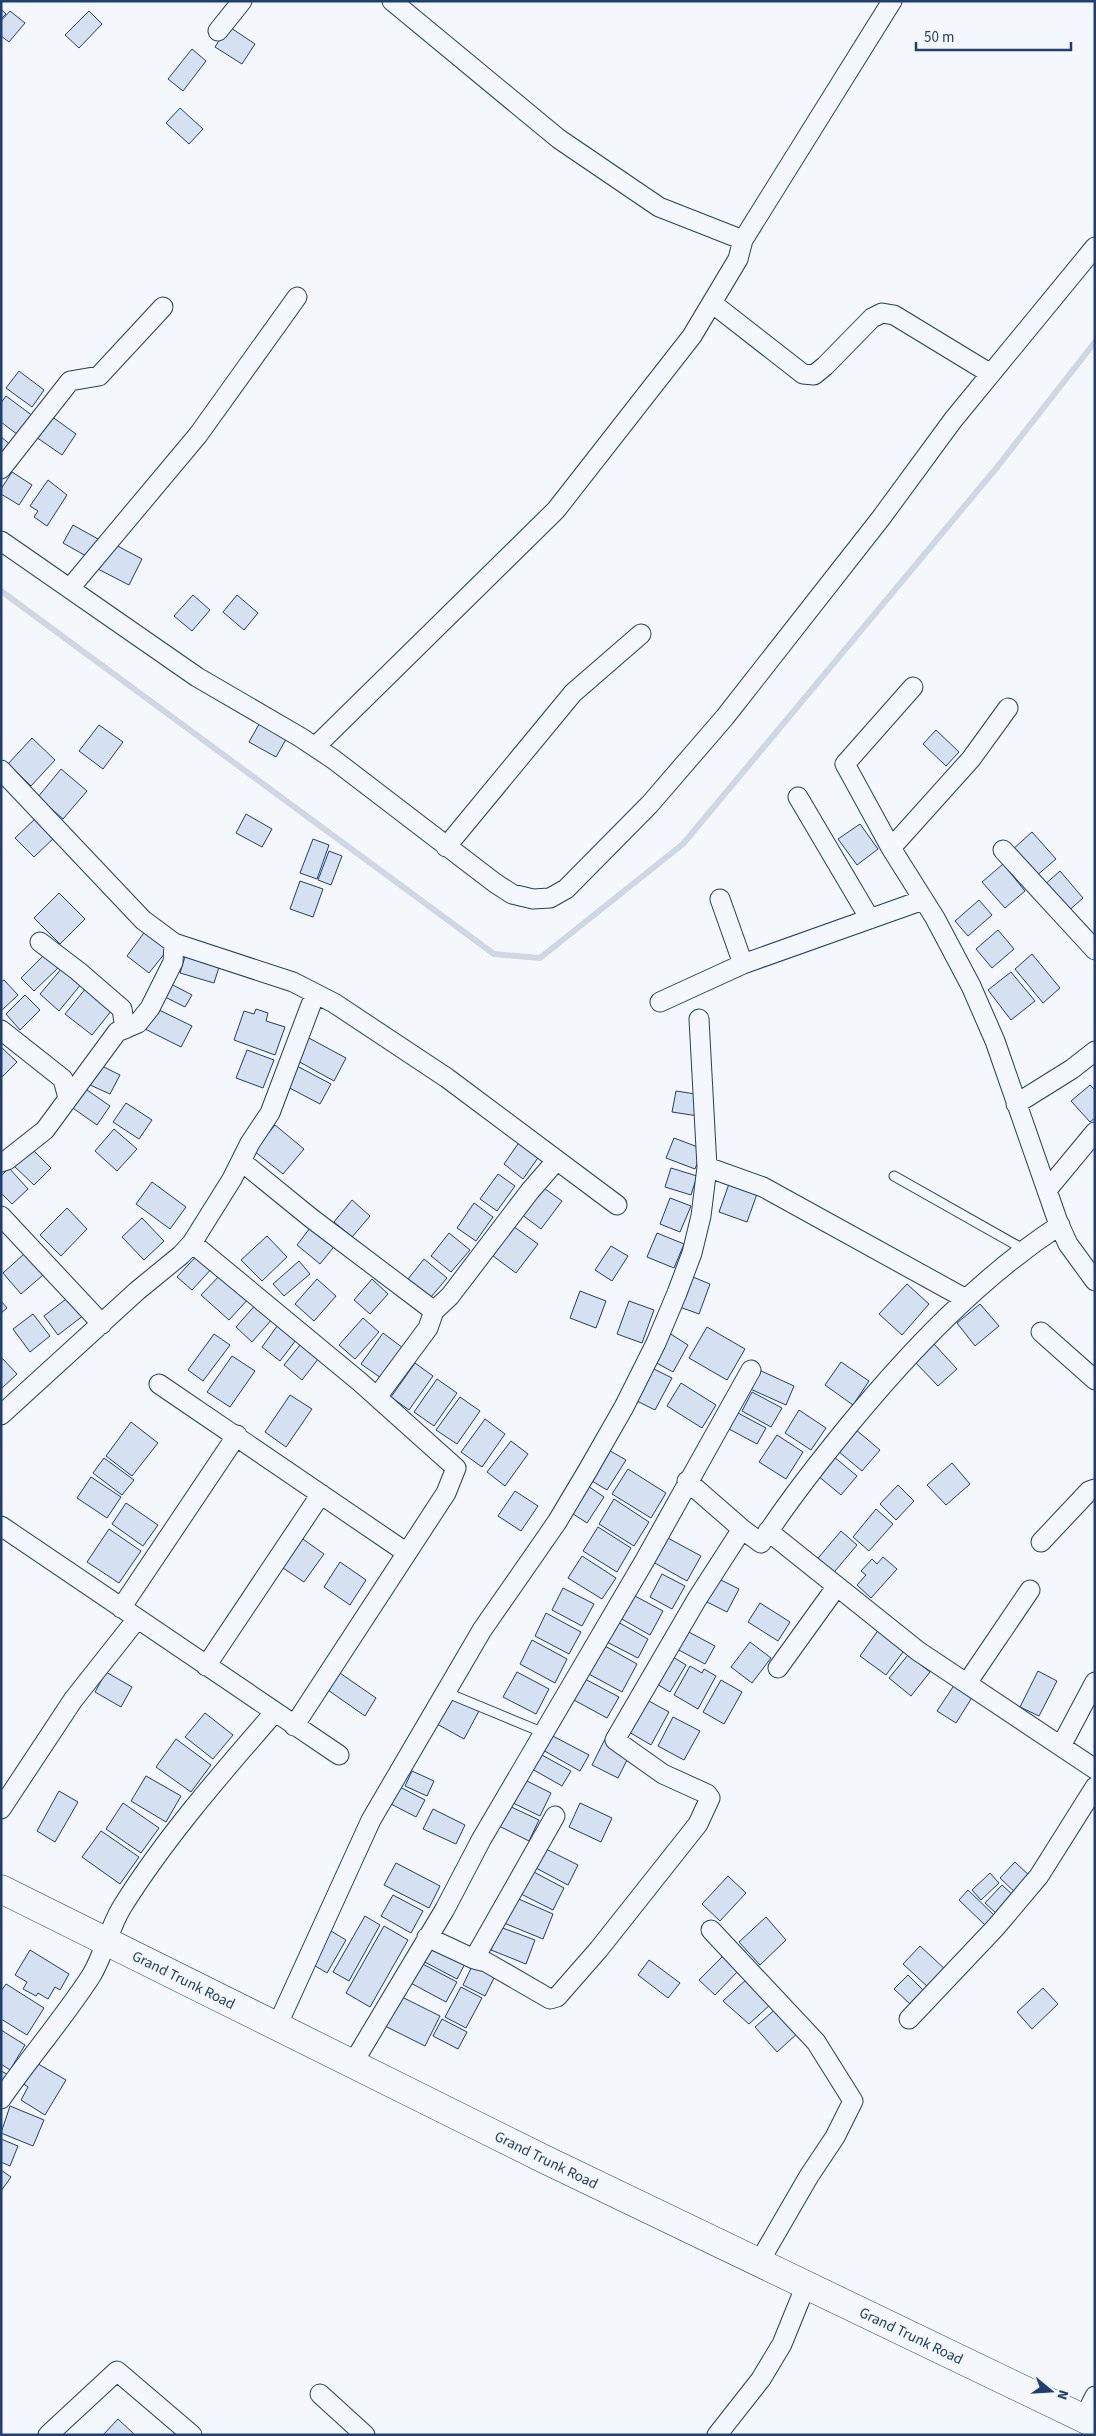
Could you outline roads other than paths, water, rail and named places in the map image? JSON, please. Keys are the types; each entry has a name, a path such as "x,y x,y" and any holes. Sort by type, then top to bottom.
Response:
{"main road":[{"name":"Grand Trunk Road","path":"1,1889 758,2264 1091,2413"}],"street":[{"path":"218,31 242,1"},
{"path":"392,1 559,139 659,207 743,240"},
{"path":"315,747 556,510 692,336 738,259 743,240 892,1"},
{"path":"1,541 197,677 315,747 446,847 512,894 532,899 550,898 566,889 650,804 725,718 881,518 953,420 1095,247"},
{"path":"70,588 198,435 297,297"},
{"path":"712,303 803,374 814,374 825,366 872,318 882,313 894,314 991,374"},
{"path":"1,469 70,381 99,376 163,307"},
{"path":"446,847 573,693 641,634"},
{"path":"913,686 845,764 891,848 972,986 995,1040 1060,1225 1068,1244 1095,1281"},
{"path":"891,848 971,758 1008,708"},
{"path":"1,770 143,920 174,943 293,982 334,1003 447,1078 617,1205"},
{"path":"798,796 870,919"},
{"path":"1003,850 1095,950"},
{"path":"720,899 743,964"},
{"path":"660,1002 743,964 923,900"},
{"path":"40,942 78,971 122,1009 125,1029"},
{"path":"2,1160 7,1160 45,1130 117,1032 138,1023 150,1008 173,962 174,943"},
{"path":"1,1415 137,1291 181,1255 192,1243 250,1143 270,1113 315,994"},
{"path":"277,2026 371,1820 482,1630 557,1522 624,1407 656,1343 692,1253 701,1216 706,1168 699,1018"},
{"path":"1,1030 63,1080 68,1098"},
{"path":"1016,1104 1072,1070 1095,1051"},
{"path":"1047,1190 1095,1132"},
{"path":"241,1161 311,1218 434,1311"},
{"path":"377,1397 428,1328 434,1311 450,1296 530,1191 556,1161"},
{"path":"706,1168 763,1187 966,1299"},
{"path":"1,1216 102,1324"},
{"path":"687,1481 761,1543 827,1452 888,1378 966,1299 1060,1225"},
{"path":"192,1243 377,1397 456,1468 446,1493 294,1726"},
{"path":"1041,1332 1095,1380"},
{"path":"353,2063 384,2013 645,1560 687,1481 751,1370"},
{"path":"159,1384 237,1435 407,1553"},
{"path":"121,1608 237,1435"},
{"path":"1041,1542 1089,1491 1095,1489"},
{"path":"206,1666 321,1494"},
{"path":"1,1526 274,1713 339,1755"},
{"path":"427,1937 474,1959 486,1962 550,1999 556,1997 599,1950 698,1824 708,1806 710,1798 707,1794 663,1774 615,1740 682,1623 742,1529"},
{"path":"768,1531 918,1651 1095,1769"},
{"path":"778,1668 837,1586"},
{"path":"966,1683 1030,1590"},
{"path":"1,1809 73,1700 136,1619"},
{"path":"1061,1746 1095,1682"},
{"path":"1,2099 27,2062 56,2029 92,1974 120,1909 162,1851 274,1713"},
{"path":"909,2019 996,1927 1039,1876 1095,1787"},
{"path":"474,1959 555,1816"},
{"path":"711,1930 816,2042 853,2101 835,2137 809,2176 758,2264"},
{"path":"717,2435 762,2379 782,2344 806,2285"},
{"path":"48,2435 117,2371 192,2435"},
{"path":"320,2394 365,2435"}],"lane":[{"path":"894,1176 1025,1251"},
{"path":"445,1692 545,1733"}],"waterway":[{"path":"1,591 494,954 540,958 683,844 998,466 1095,342"}]}
